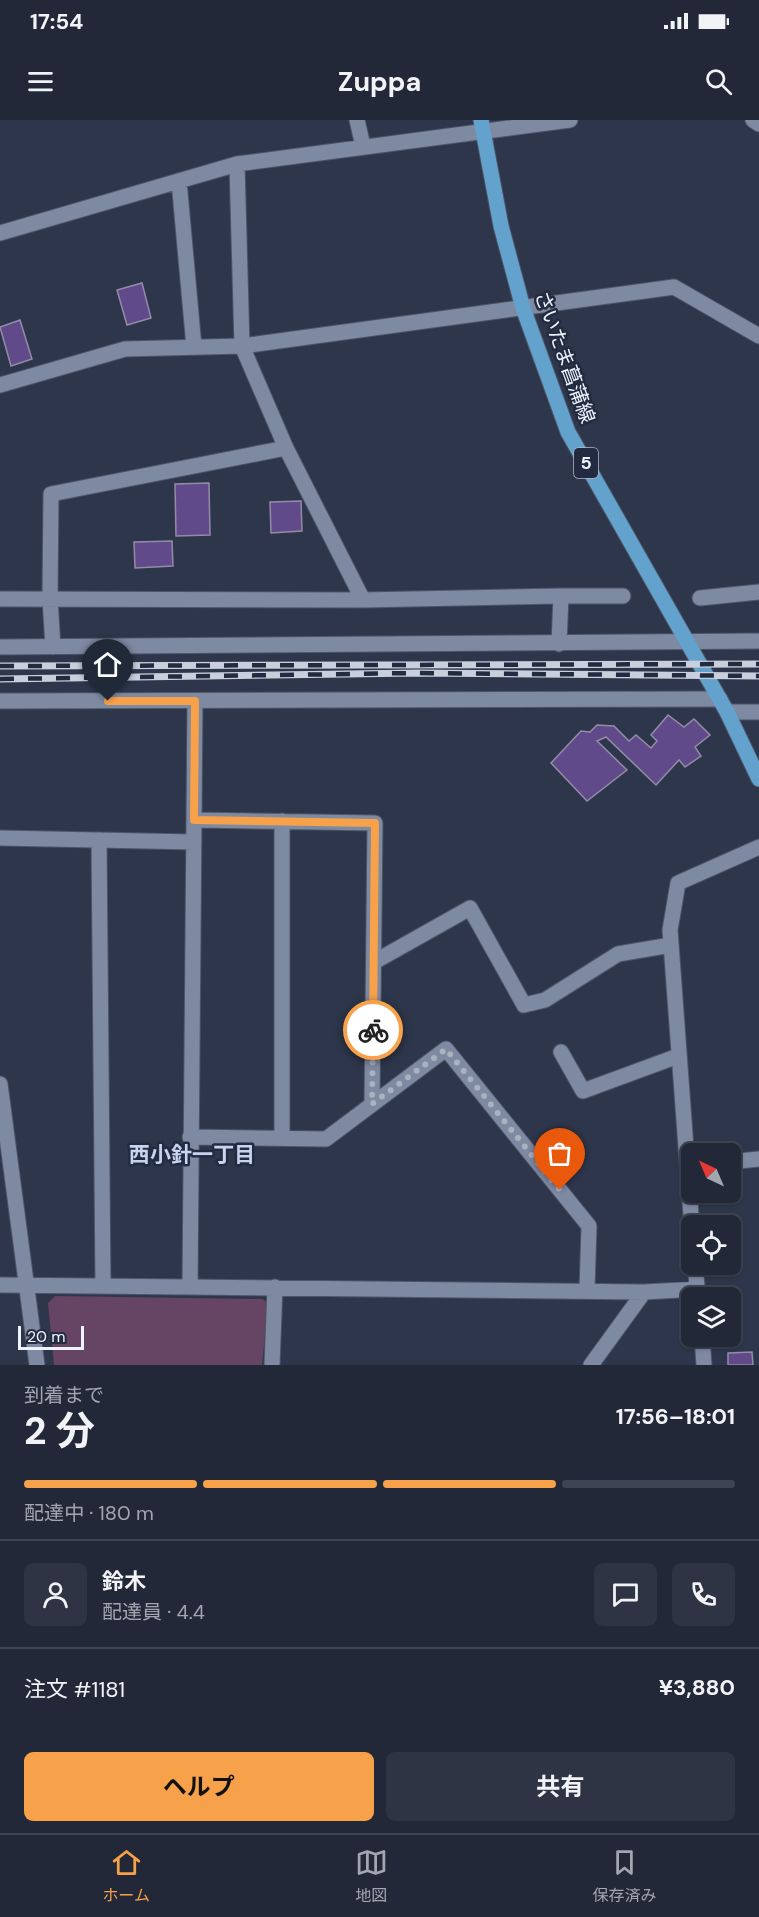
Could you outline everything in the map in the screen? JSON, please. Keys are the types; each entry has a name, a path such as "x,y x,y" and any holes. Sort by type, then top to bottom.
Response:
{"main road":[{"name":"さいたま菖蒲線","path":"482,126 501,226 523,308 568,432 724,706 759,779"}],"street":[{"path":"357,120 363,146"},
{"path":"0,233 237,164 482,126 570,120"},
{"path":"753,120 759,124"},
{"path":"237,164 242,346 286,448 363,600"},
{"path":"179,181 194,347"},
{"path":"0,385 125,349 242,346 674,287 759,336"},
{"path":"53,647 50,599 51,494 286,448"},
{"path":"700,598 759,592"},
{"path":"559,644 561,596"},
{"path":"0,599 363,600 623,596"},
{"path":"0,647 687,643 759,640"},
{"path":"0,701 724,706 759,712"},
{"path":"190,1287 195,701"},
{"path":"194,820 375,823 372,1104"},
{"path":"282,821 282,1138"},
{"path":"0,838 194,842"},
{"path":"99,840 104,1286"},
{"path":"686,1143 670,930 678,883 759,847"},
{"path":"374,962 470,908 524,1005 545,1000 618,954 671,945"},
{"path":"190,1137 326,1138 446,1049 589,1226 587,1290"},
{"path":"561,1052 583,1091 678,1056"},
{"path":"0,1084 36,1365"},
{"path":"741,1161 759,1159"},
{"path":"0,1285 681,1293"},
{"path":"272,1365 275,1287"},
{"path":"591,1365 644,1292"},
{"path":"703,1347 704,1365"}],"shaded area":[{"path":"55,1296 263,1299 268,1304 262,1365 54,1365 48,1303"}],"building":[{"path":"142,283 151,318 127,325 117,290"},
{"path":"20,320 32,359 11,366 0,327"},
{"path":"209,483 210,535 176,536 175,484"},
{"path":"301,501 302,531 271,533 270,502"},
{"path":"172,541 173,566 135,568 134,542"},
{"path":"668,715 684,727 694,719 710,735 695,747 701,756 685,767 679,760 656,785 606,737 597,741 627,770 587,801 551,763 581,731 590,732 597,725 614,726 629,741 636,735 651,748 657,741 651,735"},
{"path":"752,1352 753,1365 728,1365 728,1353"}],"railway":[{"path":"0,666 759,664"},
{"path":"0,679 418,673 759,676"}],"way so far":[{"path":"373,1030 372,1104 446,1049 560,1190"}],"district":[{"name":"西小針一丁目","path":"192,1155"}],"route":[{"path":"108,701 195,701 194,820 375,823 373,1030"}]}
